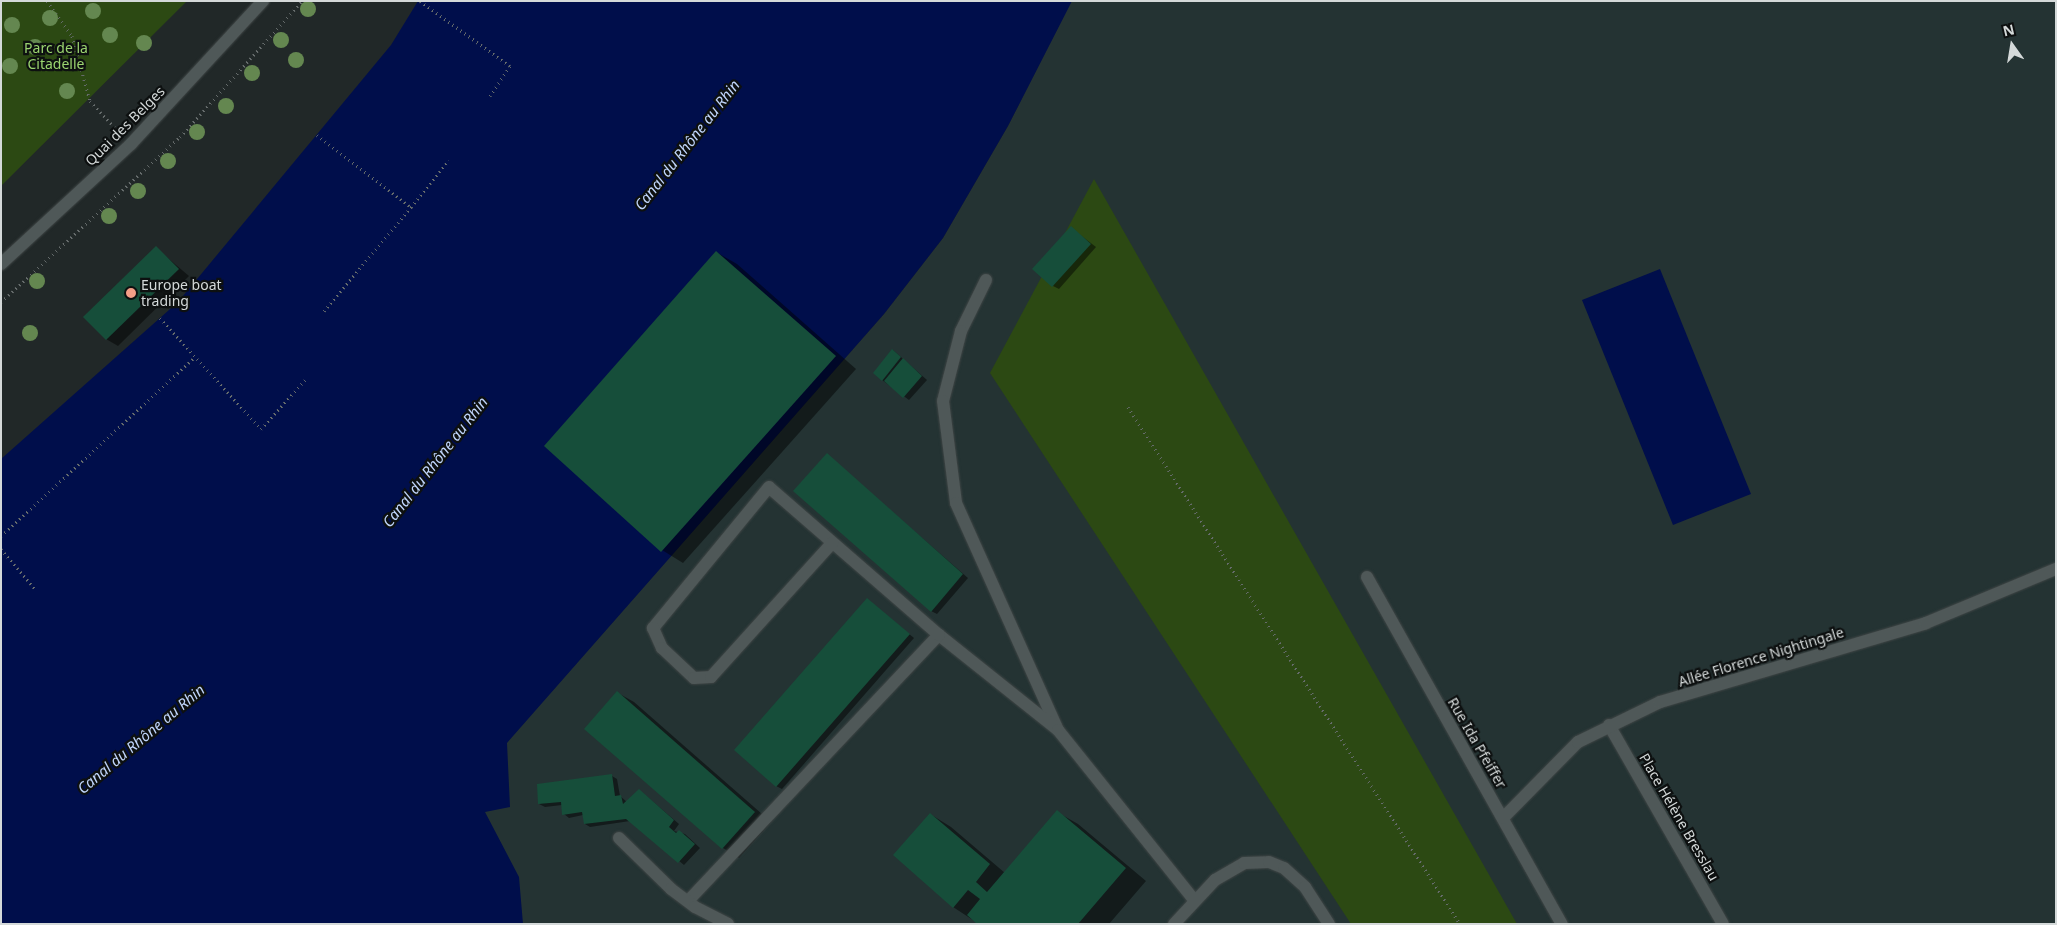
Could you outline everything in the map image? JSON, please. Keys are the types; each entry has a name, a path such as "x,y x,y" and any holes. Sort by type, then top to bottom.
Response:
{"street":[{"name":"Quai des Belges","path":"1,264 131,144 263,1"},
{"path":"986,280 960,331 943,402 956,503 1058,730"},
{"path":"832,543 711,676 694,678 662,648 653,628 769,488 938,635 1058,730 1195,901"},
{"name":"Allée Florence Nightingale","path":"1503,818 1578,742 1660,702 1926,624 2056,569"},
{"name":"Rue Ida Pfeiffer","path":"1366,577 1562,924"},
{"path":"688,901 938,635"},
{"name":"Place Hélène Bresslau","path":"1610,725 1723,924"},
{"path":"619,838 688,901 728,924"},
{"path":"1174,924 1215,880 1244,863 1269,862 1284,868 1305,887 1329,924"}],"path":[{"path":"47,1 72,36 90,101 131,144"},
{"path":"420,1 510,66 490,96"},
{"path":"317,135 412,207"},
{"path":"324,311 449,160"},
{"path":"160,318 261,429 305,380"},
{"path":"1,536 195,357"},
{"path":"1128,407 1460,924"},
{"path":"1,549 36,590"}],"shaded area":[{"path":"1071,1 2056,1 2056,924 10,924 506,743 884,314 943,238 1008,126"}],"green space":[{"name":"Parc de la Citadelle","path":"1,1 187,1 1,186"},
{"path":"1094,179 1517,924 1351,924 990,373"}],"water":[{"name":"Canal du Rhône au Rhin","path":"418,1 1072,1 1008,126 943,238 884,314 507,743 510,807 485,812 519,877 523,924 1,924 1,459 178,302 391,45"},
{"path":"1660,269 1751,494 1673,525 1582,300"}],"building":[{"path":"1071,226 1091,244 1052,287 1032,269"},
{"name":"Europe boat trading","path":"156,246 179,269 106,340 83,317"},
{"path":"716,251 836,356 661,552 544,446"},
{"path":"892,349 901,357 882,381 873,373"},
{"path":"903,358 922,376 903,398 884,381"},
{"path":"827,453 963,574 931,612 793,491"},
{"path":"867,598 910,634 776,787 734,750"},
{"path":"617,691 755,812 722,849 584,729"},
{"path":"612,774 615,796 621,795 623,804 639,789 674,820 669,827 676,833 679,830 695,844 678,863 626,819 584,824 582,812 562,815 561,802 538,804 537,784"},
{"path":"1057,810 1126,868 1078,924 977,924 967,915 980,899 968,890 953,908 893,855 930,813 990,864 976,882 987,892"}],"place":[{"name":"Europe boat trading","path":"131,293"}]}
